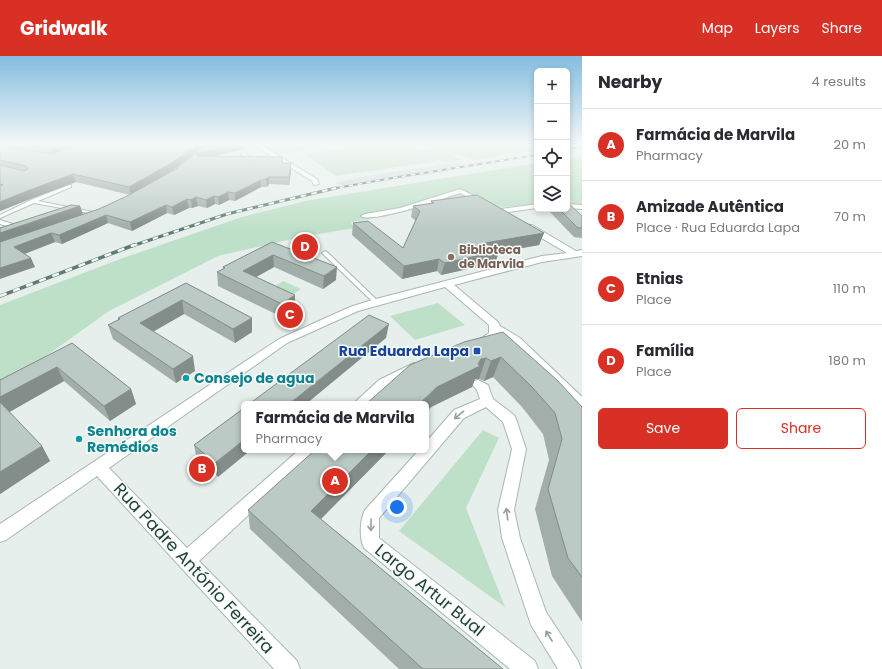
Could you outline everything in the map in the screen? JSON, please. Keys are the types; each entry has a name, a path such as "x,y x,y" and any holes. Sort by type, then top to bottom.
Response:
{"street":[{"path":"303,173 315,180 316,184"},
{"path":"365,216 400,210 460,191 495,208 578,253"},
{"path":"495,208 534,206"},
{"path":"570,206 582,207"},
{"path":"85,219 102,213"},
{"path":"0,534 283,341 354,309 376,302 448,285 542,259 578,253"},
{"path":"448,285 490,320 495,328 516,340 582,405"},
{"path":"471,346 491,338 494,335 495,328"},
{"path":"363,401 383,383 422,363"},
{"path":"478,384 484,388 487,401 509,419 519,449 506,510 511,538 538,618 570,669"},
{"name":"Largo Artur Bual","path":"429,448 459,414 487,401"},
{"path":"187,560 306,453"},
{"name":"Largo Artur Bual","path":"425,453 371,515 370,542 528,669"},
{"name":"Rua Padre António Ferreira","path":"98,467 290,669"}],"lane":[{"path":"0,217 69,186"},
{"path":"33,201 102,213"},
{"path":"0,222 20,228"},
{"path":"325,253 376,302"}],"shaded area":[{"path":"389,173 439,173 345,187 336,183"}],"green space":[{"path":"331,173 359,173 336,176"},
{"path":"478,173 534,173 534,204 501,207 462,199 387,216 351,222 354,228 296,238 218,256 109,311 0,389 0,305 123,258 242,217 305,201"},
{"path":"570,173 582,173 582,205 570,205"},
{"path":"283,281 301,289 292,295 274,287"},
{"path":"438,303 465,325 415,340 390,316"},
{"path":"483,430 499,438 466,508 505,607 399,531"}],"building":[{"path":"0,173 155,173 129,187 73,174 0,202 0,186 3,185 0,184"},
{"path":"169,173 290,173 289,177 269,177 235,193 228,192 218,197 214,196 206,200 196,197 191,200 187,199 172,207 166,205 130,222 106,215 59,235 51,233 14,247 31,258 0,268 0,242 99,209 127,196"},
{"path":"477,195 544,233 485,243 499,251 445,263 439,259 404,266 353,223 368,221 403,248 420,211 413,206 434,203 431,201"},
{"path":"71,205 80,206 0,233 0,228"},
{"path":"570,205 582,216 582,228 578,228 562,212 570,212"},
{"path":"272,242 337,267 324,276 273,255 243,271 295,295 282,304 217,272 225,268 223,267"},
{"path":"186,283 252,318 233,329 182,300 140,323 193,356 173,369 108,325 120,319 118,318"},
{"path":"369,315 389,324 293,401 253,401"},
{"path":"503,332 557,380 582,407 582,577 568,558 548,489 562,439 555,413 532,387 501,357 491,361 486,358 481,359 478,364 480,366 437,387 422,401 369,401 410,365 464,342"},
{"path":"72,343 131,389 104,406 57,367 0,397 0,380"},
{"path":"0,402 42,446 0,472"},
{"path":"241,410 241,442 215,463 194,445"},
{"path":"312,453 369,453 311,511 503,669 423,669 248,510"}],"railway":[{"path":"334,188 426,173"},
{"path":"132,246 227,214 334,188"},
{"path":"0,296 134,245"}],"place":[{"name":"Família","path":"305,247"},
{"name":"Biblioteca de Marvila","path":"451,257"},
{"name":"Etnias","path":"290,315"},
{"name":"Rua Eduarda Lapa","path":"477,351"},
{"name":"Consejo de agua","path":"186,378"},
{"name":"Senhora dos Remédios","path":"79,439"},
{"name":"Amizade Autêntica","path":"202,469"},
{"name":"Farmácia de Marvila","path":"335,481"}]}
